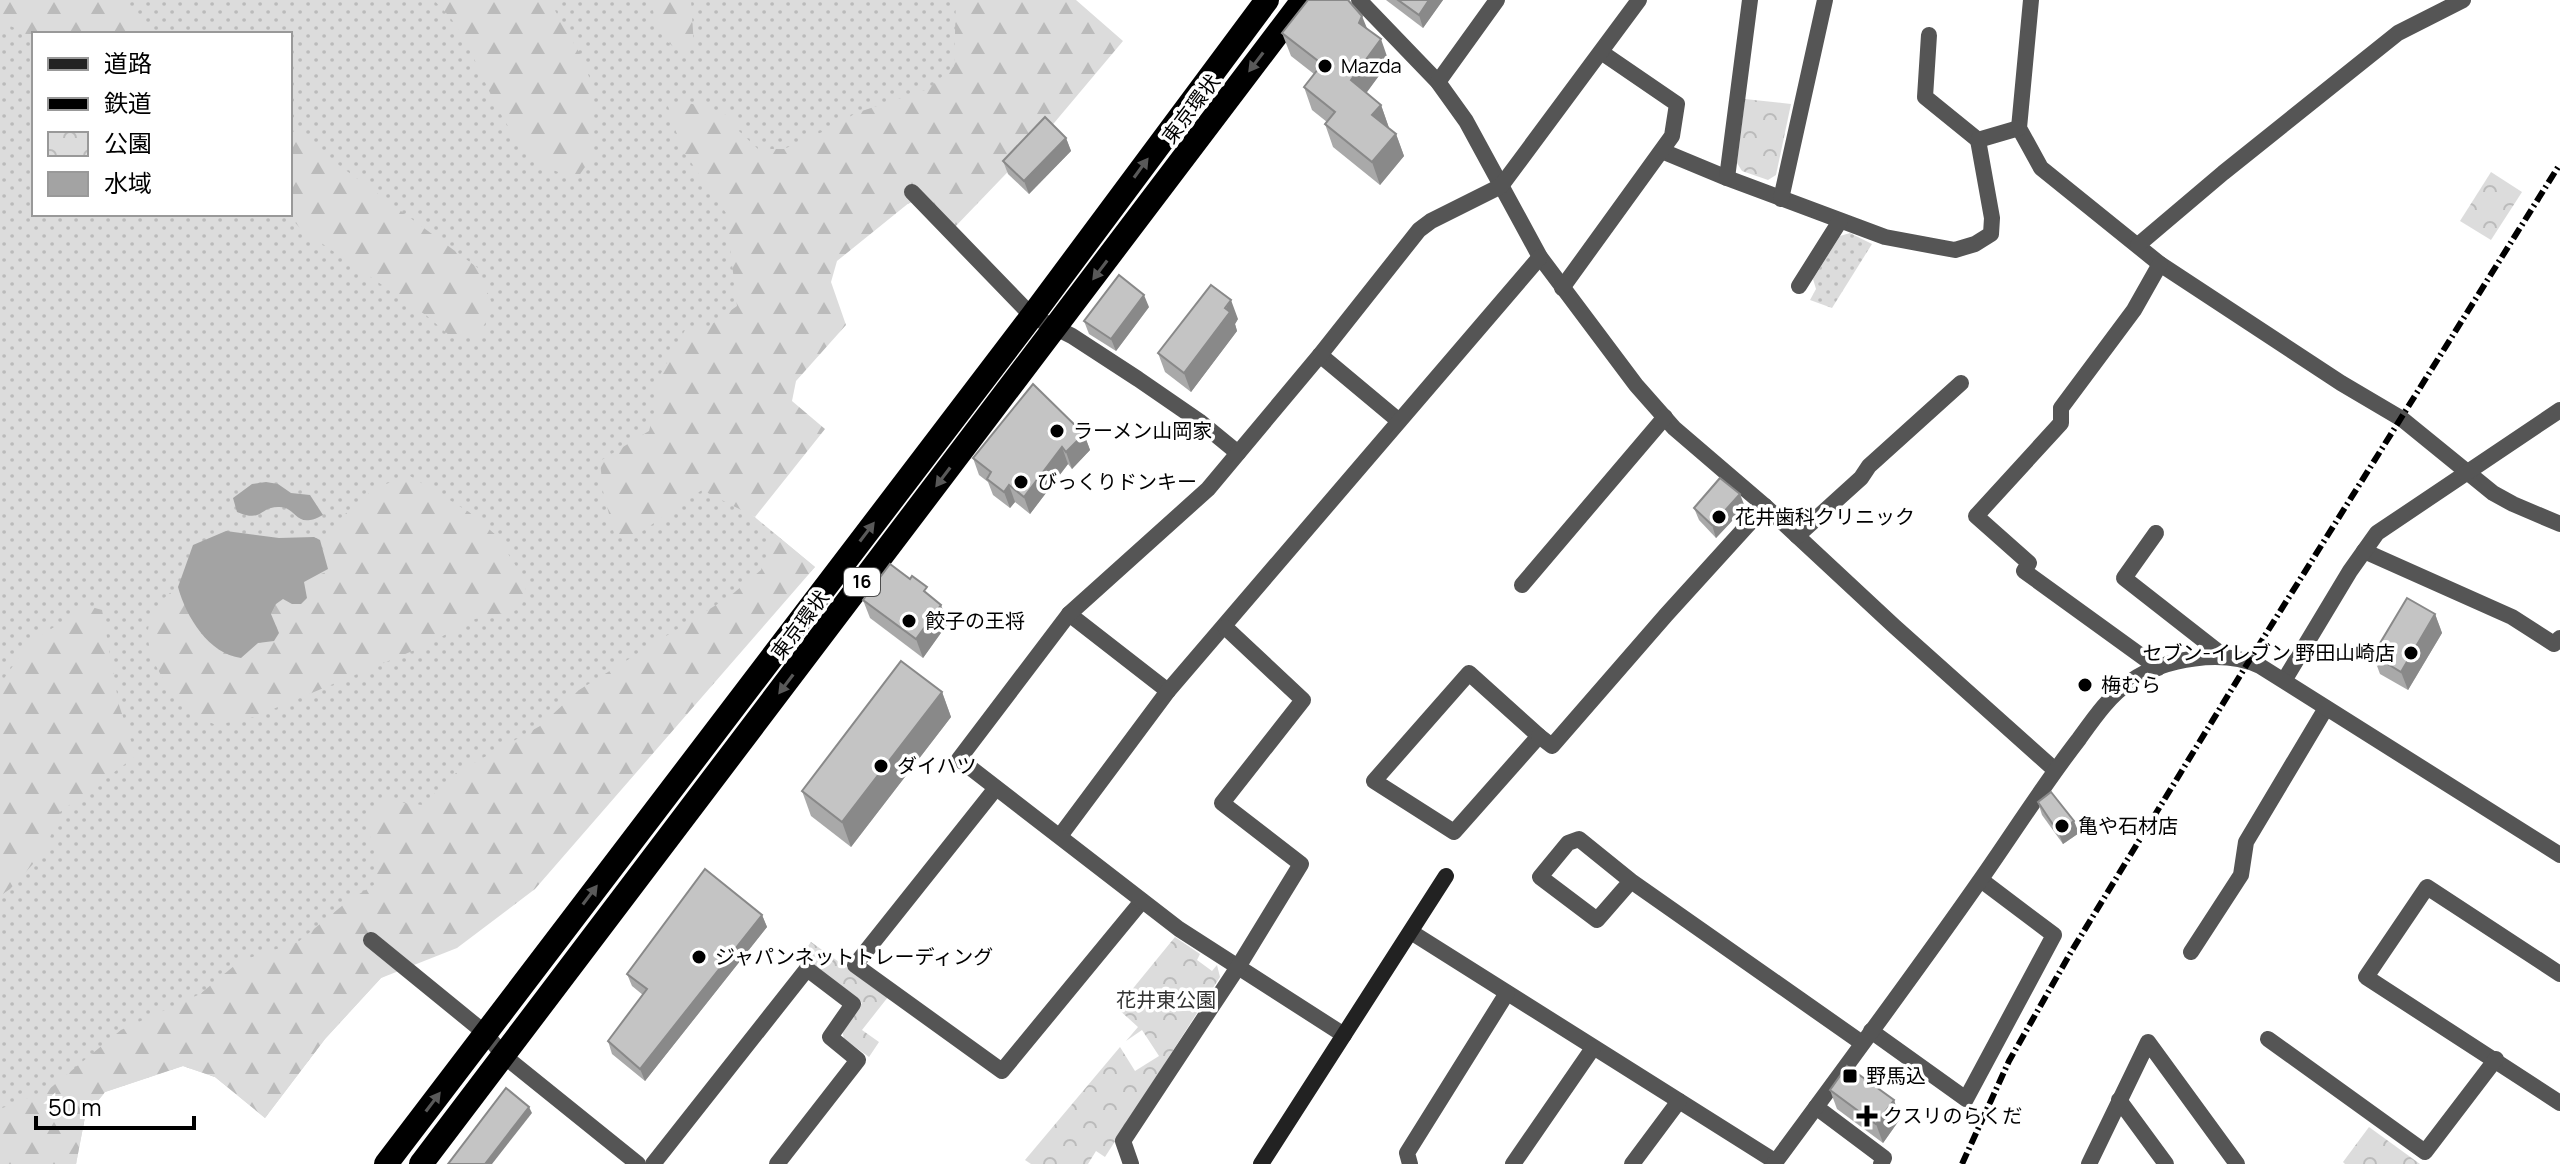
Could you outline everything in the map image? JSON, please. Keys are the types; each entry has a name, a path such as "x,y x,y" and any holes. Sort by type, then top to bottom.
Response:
{"highway":[{"name":"東京環状","path":"386,1164 1032,316 1267,0"},
{"name":"東京環状","path":"421,1164 1303,0"}],"street":[{"path":"1359,0 1438,82 1466,121 1540,257 1636,385 1665,417 2055,770"},
{"path":"1438,82 1497,0"},
{"path":"1344,1035 1189,936 959,759 1069,614 1190,507 1320,355 1419,230 1501,186 1639,0"},
{"path":"1727,178 1750,0"},
{"path":"1781,199 1825,0"},
{"path":"2031,0 2019,128 2041,168 2160,264 2341,383 2402,419 2467,473 2513,504 2560,524"},
{"path":"2138,245 2398,33 2463,0"},
{"path":"1662,151 1885,237 1955,250 1975,244 1991,234 1992,218 1978,140 1925,97 1929,35"},
{"path":"1562,288 1672,136 1677,104 1601,52"},
{"path":"1978,140 2019,128"},
{"path":"912,192 1032,316 1057,327 1199,421 1238,453"},
{"path":"1799,286 1840,221"},
{"path":"1060,836 1168,691 1540,257"},
{"path":"2158,668 2024,571 2029,563 1976,516 2061,423 2061,408 2134,310 2160,264"},
{"path":"1320,355 1399,421"},
{"path":"1797,536 1961,383"},
{"path":"2285,679 2377,533 2560,410"},
{"path":"1522,585 1665,417"},
{"path":"1539,736 1454,832 1374,781 1469,673 1552,746 1765,506"},
{"path":"2156,533 2124,578 2225,657"},
{"path":"2364,551 2512,617 2554,644 2560,638"},
{"path":"1069,614 1168,691"},
{"path":"1131,1164 1123,1141 1238,967 1301,864 1222,803 1303,700 1225,627"},
{"path":"1411,932 1775,1163 1981,880 2055,770 2108,701 2132,680 2158,668 2189,660 2225,657 2249,661 2285,679 2560,855"},
{"path":"2191,952 2241,875 2246,842 2326,708"},
{"path":"996,788 855,965 1002,1071 1142,901"},
{"path":"1631,881 1597,920 1540,877 1568,843 1579,839 1631,881 1966,1099 2054,935 1981,880"},
{"path":"1261,1164 1446,876"},
{"path":"2560,974 2427,887 2366,977 2560,1103"},
{"path":"371,940 485,1033 504,1056 638,1164"},
{"path":"653,1164 807,969 853,1004 830,1037 858,1060 777,1164"},
{"path":"1410,1164 1407,1153 1507,993"},
{"path":"2268,1039 2425,1152 2496,1059"},
{"path":"2089,1164 2148,1042 2237,1164"},
{"path":"1513,1164 1593,1048"},
{"path":"2119,1100 2166,1164"},
{"path":"1632,1164 1679,1101"},
{"path":"1816,1107 1884,1158 1881,1164"}],"green space":[{"path":"0,0 1015,0 916,201 854,221 710,480 815,567 463,935 381,978 325,1039 265,1118 215,1077 183,1066 105,1092 85,1117 76,1164 0,1164"},
{"path":"0,0 117,0 155,32 32,32 32,39 0,21"},
{"path":"434,0 549,0 580,54 593,87 592,157 578,177 554,170 534,157 517,139 503,118 458,29"},
{"path":"651,0 691,0 694,47 683,52 669,43 657,24"},
{"path":"956,0 1076,0 1123,41 1049,129 953,229 920,194 837,261 831,282 846,325 796,381 792,401 825,429 755,517 702,490 628,541 614,533 603,491 600,461 649,431 655,410 655,384 685,330 709,326 737,306 726,213 681,148 668,106 693,104 709,108 733,118 739,131 758,149 784,149 856,113 928,89 954,66"},
{"path":"1745,99 1791,104 1776,175 1768,180 1742,171 1737,163"},
{"path":"292,130 478,268 494,309 476,338 450,336 427,316 301,229 289,216 292,216"},
{"path":"2491,172 2522,192 2491,240 2460,221"},
{"path":"1850,233 1872,244 1832,308 1810,300 1816,289 1813,279 1840,236"},
{"path":"410,476 469,512 497,536 527,584 521,609 475,619 422,647 254,717 216,725 185,708 162,677 150,650 149,623 164,598 178,587 180,594 241,658 258,643 274,641 279,633 271,614 276,604 304,588 306,579 324,573 328,563 320,540 370,493"},
{"path":"775,534 815,567 535,889 457,948 381,978 325,1039 265,1118 215,1077 183,1066 105,1092 85,1117 76,1164 0,1164 0,1109 48,1090 121,1030 200,994 240,961 298,942 348,901 377,883 377,859 365,820 385,801 423,805 456,773 540,726 579,690 729,597 761,570"},
{"path":"88,606 102,610 119,705 136,756 60,812 44,852 0,896 0,684 30,642"},
{"name":"花井東公園","path":"1175,937 1200,954 1197,960 1212,971 1217,965 1220,977 1105,1157 1096,1151 1088,1164 1031,1164 1025,1160 1120,1047 1135,1071 1159,1056 1142,1030 1126,1041 1138,1027 1117,1008"},
{"path":"811,942 888,997 862,1030 879,1042 869,1057 844,1039 842,1030 862,1003 799,958"},
{"path":"2369,1127 2420,1164 2345,1164 2343,1162"}],"water":[{"path":"252,484 278,484 291,493 310,495 323,515 301,519 289,510 278,507 252,516 237,512 233,498"},
{"path":"226,531 279,538 314,537 320,540 328,569 304,582 307,598 301,604 292,604 283,599 276,604 271,614 279,633 274,641 258,643 241,658 219,649 200,632 178,587 193,545"}],"building":[{"path":"1308,0 1348,0 1362,16 1359,23 1381,39 1351,80 1381,105 1372,115 1396,134 1372,162 1325,124 1335,112 1304,87 1322,64 1282,33"},
{"path":"1398,0 1429,0 1419,15"},
{"path":"1045,117 1066,138 1024,181 1003,161"},
{"path":"1119,275 1144,295 1111,339 1084,321"},
{"path":"1211,285 1231,300 1225,308 1230,312 1184,373 1158,353"},
{"path":"1033,384 1084,434 1066,452 1062,447 1024,497 1009,485 1004,492 987,479 991,472 973,458"},
{"path":"1720,478 1740,494 1712,525 1694,508"},
{"path":"890,564 927,587 924,591 941,605 916,639 863,600"},
{"path":"2407,598 2435,614 2401,672 2373,655"},
{"path":"901,661 942,692 842,822 802,791"},
{"path":"2051,792 2074,821 2058,832 2038,802"},
{"name":"ジャパンネットトレーディング","path":"705,869 762,915 640,1069 608,1041 647,989 627,974"},
{"path":"1847,1066 1894,1100 1876,1124 1830,1090"},
{"path":"506,1088 529,1107 485,1164 448,1164"}],"railway":[{"path":"1962,1164 2009,1061 2071,952 2560,164"}],"place":[{"name":"Mazda","path":"1325,66"},
{"name":"ラーメン山岡家","path":"1057,431"},
{"name":"びっくりドンキー","path":"1021,482"},
{"name":"花井歯科クリニック","path":"1719,517"},
{"name":"餃子の王将","path":"909,621"},
{"name":"セブン-イレブン 野田山崎店","path":"2411,653"},
{"name":"梅むら","path":"2085,685"},
{"name":"ダイハツ","path":"881,766"},
{"name":"亀や石材店","path":"2062,826"},
{"name":"ジャパンネットトレーディング","path":"699,957"},
{"name":"野馬込","path":"1850,1076"},
{"name":"クスリのらくだ","path":"1867,1116"}]}
